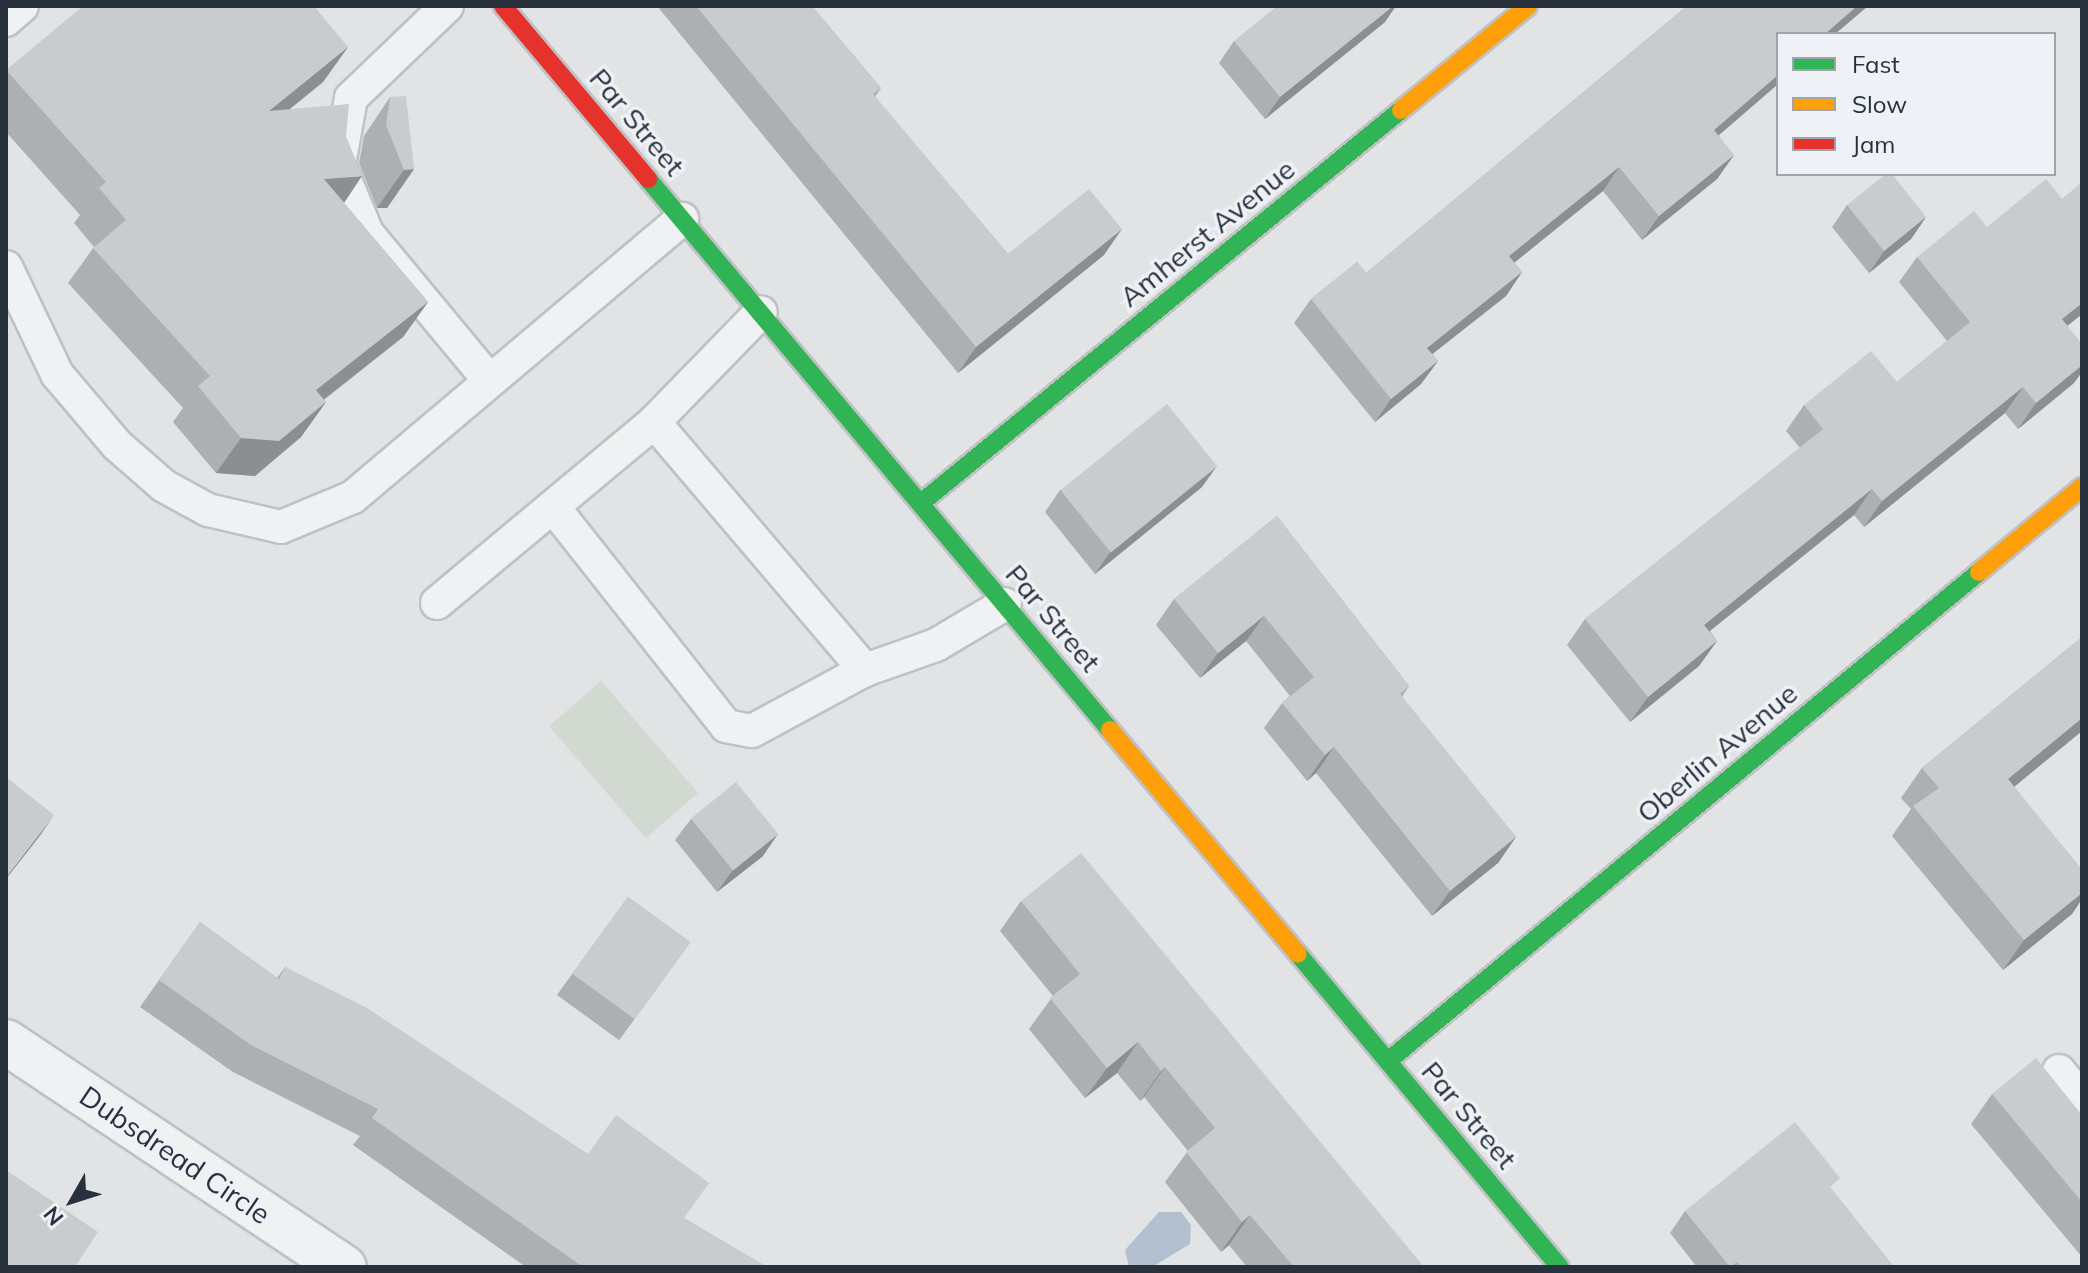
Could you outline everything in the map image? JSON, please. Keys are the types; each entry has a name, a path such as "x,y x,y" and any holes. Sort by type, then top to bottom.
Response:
{"street":[{"name":"Par Street","path":"503,6 1560,1267"},
{"name":"Amherst Avenue","path":"921,503 1523,7"},
{"name":"Oberlin Avenue","path":"1388,1061 2082,487"},
{"name":"Dubsdread Circle","path":"6,1042 344,1267"}],"lane":[{"path":"6,20 22,6"},
{"path":"447,6 351,98 339,165 367,233 490,381"},
{"path":"6,267 27,300 41,345 86,412 164,486 237,520 281,527 330,512 682,219"},
{"path":"437,603 654,422 761,312"},
{"path":"654,422 865,670"},
{"path":"554,508 726,726 752,731 865,670 936,645 1005,604"},
{"path":"2059,1071 2082,1099"}],"shaded area":[{"path":"601,681 698,793 646,838 549,726"}],"water":[{"path":"1159,1212 1181,1212 1191,1225 1190,1244 1152,1267 1129,1267 1125,1250"}],"building":[{"path":"83,6 314,6 348,47 269,111 349,104 346,136 362,176 324,179 428,302 316,390 326,402 279,441 241,438 198,386 210,376 93,248 126,220 99,188 106,182 6,70"},
{"path":"696,6 812,6 881,88 873,94 1008,254 1089,189 1122,229 976,347"},
{"path":"1277,6 1393,6 1280,97 1234,41"},
{"path":"1687,6 1857,6 1827,32 1776,32 1776,77 1714,130 1734,155 1659,216 1619,167 1509,256 1522,272 1427,348 1438,361 1391,399 1311,299 1357,262 1366,273"},
{"path":"406,96 414,169 404,170 386,125 390,97"},
{"path":"1883,176 1894,176 1926,217 1884,251 1847,205"},
{"path":"2046,179 2062,199 2082,182 2082,303 2062,319 2082,344 2082,365 2036,403 2023,387 1882,501 1872,489 1704,625 1717,641 1648,697 1585,619 1823,429 1804,405 1871,351 1897,382 1970,322 1917,257 1974,211 1987,227"},
{"path":"1167,404 1217,466 1111,552 1061,490"},
{"path":"1277,516 1409,686 1400,694 1516,837 1450,891 1334,747 1325,755 1282,703 1314,677 1264,616 1218,653 1174,599"},
{"path":"2082,637 2082,718 2008,779 2082,870 2082,893 2024,940 1913,806 1939,788 1922,768"},
{"path":"6,777 54,815 7,876 6,876"},
{"path":"736,782 778,834 733,871 691,819"},
{"path":"1081,853 1424,1267 1294,1267 1250,1215 1242,1222 1186,1152 1215,1128 1165,1067 1161,1071 1138,1042 1107,1068 1050,998 1080,974 1021,901"},
{"path":"628,897 690,942 634,1019 572,974"},
{"path":"200,922 279,979 285,967 367,1008 588,1154 616,1115 709,1183 684,1218 767,1267 583,1267 372,1118 378,1109 251,1045 159,980"},
{"path":"2036,1058 2082,1115 2082,1202 1992,1094"},
{"path":"1795,1122 1840,1178 1830,1187 1894,1267 1741,1267 1737,1262 1730,1267 1685,1211"},
{"path":"6,1170 98,1232 75,1267 6,1267"}],"traffic: fast":[{"path":"921,503 1401,110"},
{"path":"648,179 1110,730"},
{"path":"1388,1061 1979,572"},
{"path":"1298,954 1560,1267"}],"traffic: slow":[{"path":"1401,110 1528,6"},
{"path":"1979,572 2082,487"},
{"path":"1110,730 1298,954"}],"traffic: jam":[{"path":"503,6 648,179"}]}
